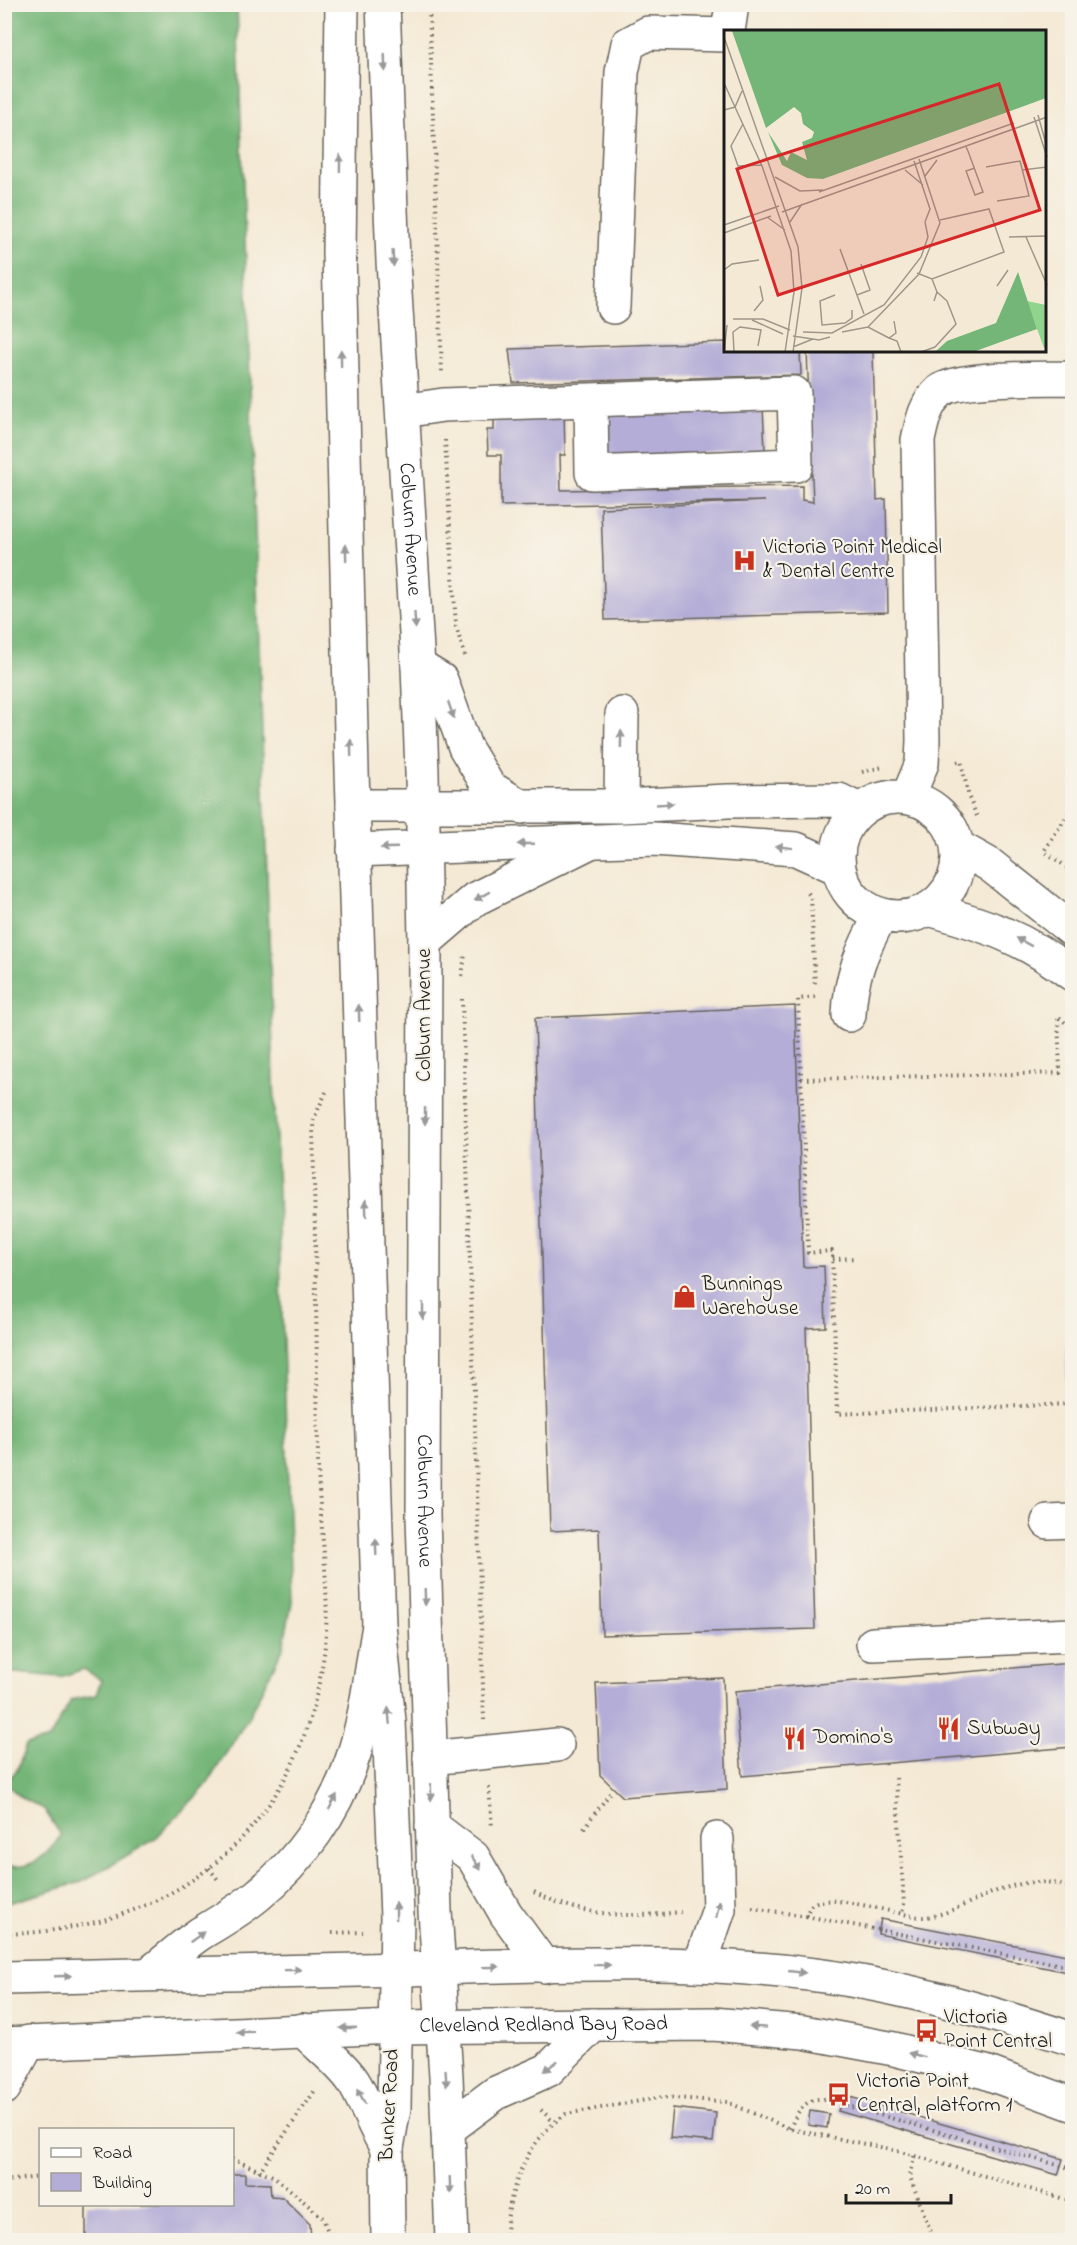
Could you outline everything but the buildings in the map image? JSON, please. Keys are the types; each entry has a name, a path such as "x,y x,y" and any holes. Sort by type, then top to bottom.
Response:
{"main road":[{"path":"342,4 339,253 354,850 379,1626 389,1721 397,1917 395,1969"},
{"name":"Colburn Avenue","path":"383,4 418,666 424,847 422,1434 432,1826 438,1968 443,2026"},
{"path":"728,30 732,4"},
{"path":"613,307 622,72 628,44 648,33 724,34"},
{"path":"908,796 922,763 918,440 925,411 941,390 967,382 1072,378"},
{"path":"403,411 443,405 794,393 796,465 592,473 591,400"},
{"path":"418,666 441,680 465,747 489,787 522,807"},
{"path":"621,806 622,714"},
{"path":"891,796 908,796 925,802 941,814 952,828 957,847 958,865 953,882 943,897 929,909 898,918 881,915 866,909 853,898 843,884 838,868 837,852 848,822 859,810 874,801 891,796"},
{"path":"353,806 621,806 728,801 838,800 859,810"},
{"path":"354,850 654,839 766,845 796,849 838,868"},
{"path":"425,942 475,899 590,842"},
{"path":"957,847 990,865 1072,930"},
{"path":"929,909 1007,933 1046,954 1072,974"},
{"path":"849,1015 850,992 860,956 881,915"},
{"path":"150,1973 200,1934 230,1917 284,1872 326,1813 353,1758 362,1726 379,1626"},
{"path":"873,1644 1072,1635"},
{"path":"430,1758 557,1745"},
{"path":"432,1826 473,1857 506,1914 544,1966"},
{"path":"699,1965 719,1909 717,1839"},
{"path":"4,1978 150,1973 699,1965 819,1975 880,1986 959,2004 1072,2039"},
{"name":"Bunker Road","path":"388,2241 387,2148 394,2108 395,1969"},
{"name":"Cleveland Redland Bay Road","path":"17,2043 394,2027 713,2024 803,2032 894,2049 975,2070 1072,2104"},
{"path":"448,2129 496,2093 548,2070 593,2025"},
{"path":"443,2026 452,2241"},
{"path":"303,2030 351,2078 369,2111 373,2126 387,2148"},
{"path":"4,2088 17,2043"}],"path":[{"path":"884,767 961,761 969,798 978,818"},
{"path":"1069,879 1072,872 1044,851 1072,808"},
{"path":"804,889 811,897 816,999 798,999 808,1253 832,1251 837,1414 1068,1404"},
{"path":"462,977 466,948"},
{"path":"462,989 481,1689 493,1832"},
{"path":"801,1079 1060,1073 1058,1016 1072,1029"},
{"path":"4,1934 78,1926 121,1916 154,1904 209,1868 238,1844 280,1784 308,1724 324,1654 327,1616 318,1471 313,1121 329,1085"},
{"path":"833,1259 857,1258"},
{"path":"896,1778 904,1905 902,1914"},
{"path":"584,1828 611,1792"},
{"path":"209,1868 223,1886"},
{"path":"806,1916 812,1904 825,1901 849,1902 926,1917 937,1915 1024,1881 1051,1882 1072,1888"},
{"path":"528,1889 570,1908 607,1916 644,1916 760,1907 1072,1967"},
{"path":"321,1934 369,1932"},
{"path":"259,2172 316,2088"},
{"path":"506,2241 511,2201 528,2157 554,2122 566,2114 663,2097 727,2102 790,2129 914,2156 1072,2201"},
{"path":"790,2129 801,2108 816,2098 823,2098 1072,2169"},
{"path":"914,2156 910,2176 934,2241"},
{"path":"234,2160 275,2177 323,2218 331,2241"},
{"path":"4,2181 39,2177"}],"green space":[{"path":"5,4 237,5 292,1602 283,1648 247,1720 205,1787 155,1839 82,1882 5,1904 5,1865 22,1866 38,1860 51,1849 61,1835 44,1809 22,1798 5,1783 17,1770 26,1745 49,1739 71,1700 96,1695 101,1680 84,1669 60,1677 5,1672"}],"place":[{"name":"Victoria Point Medical & Dental Centre","path":"745,560"},
{"name":"Bunnings Warehouse","path":"684,1297"},
{"name":"Subway","path":"949,1729"},
{"name":"Domino's","path":"795,1738"},
{"name":"Victoria Point Central","path":"926,2030"},
{"name":"Victoria Point Central, platform 1","path":"839,2094"}]}
